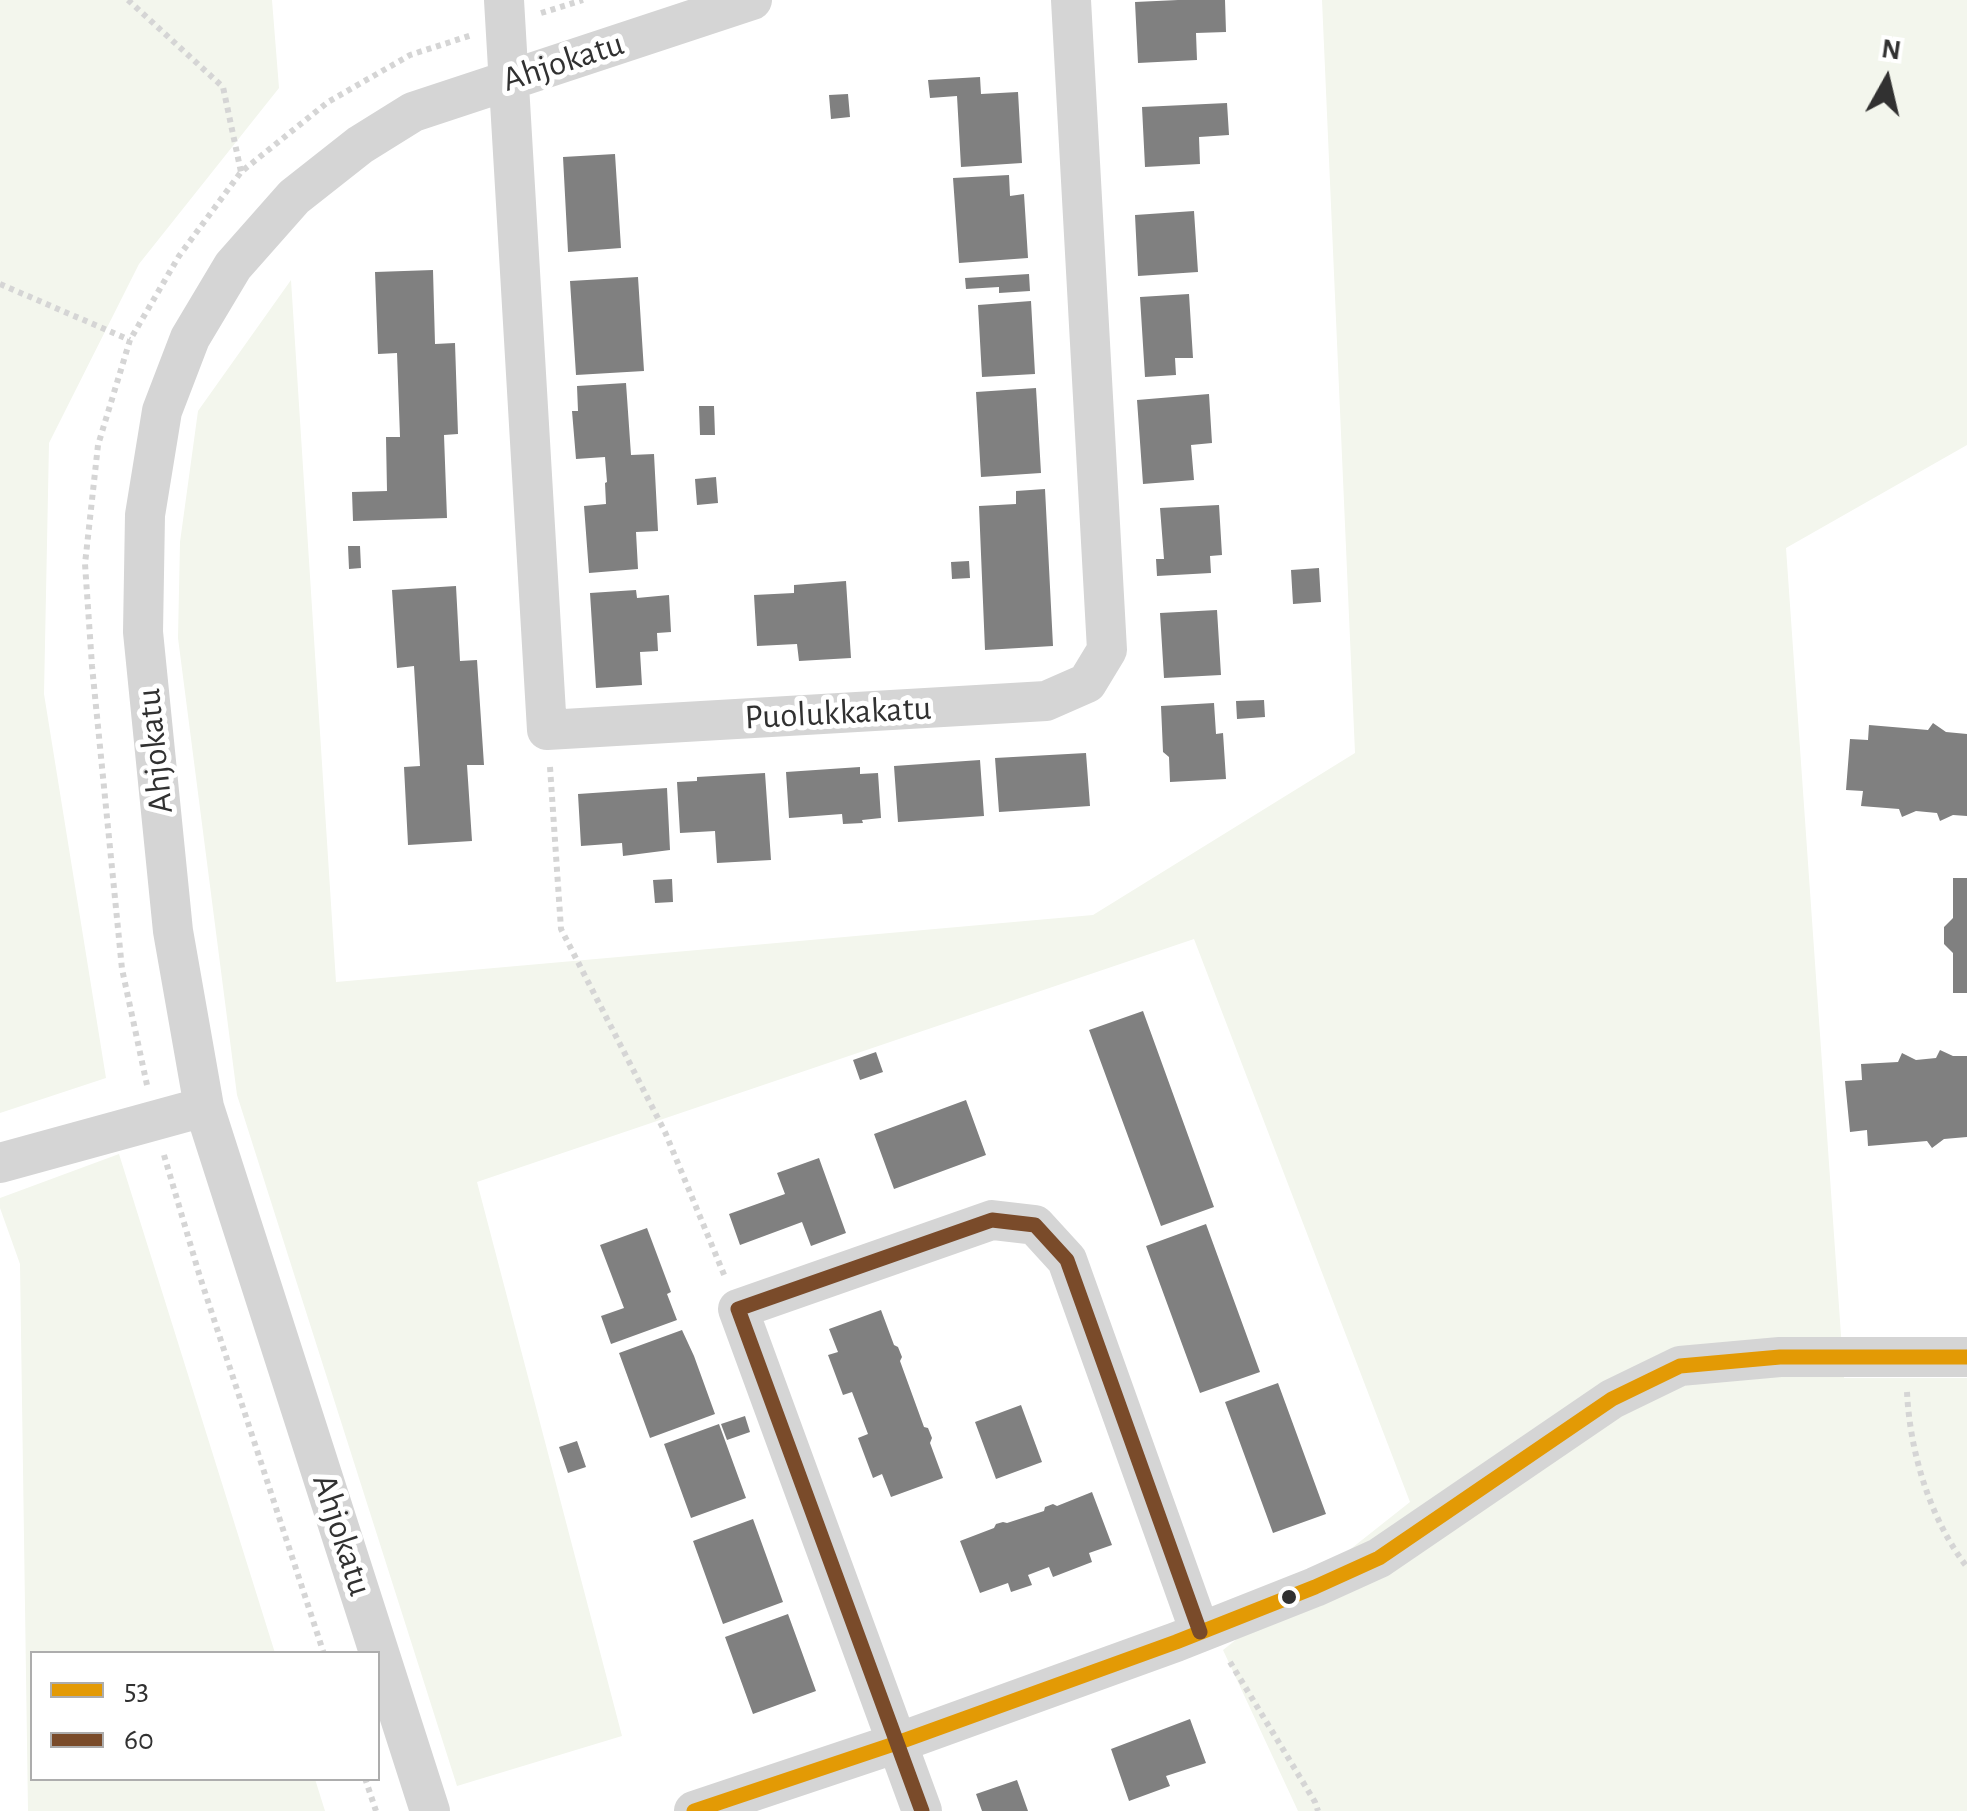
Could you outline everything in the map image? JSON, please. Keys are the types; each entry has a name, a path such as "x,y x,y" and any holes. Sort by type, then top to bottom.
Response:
{"street":[{"name":"Ahjokatu","path":"379,1651 204,1107 173,932 143,632 145,515 162,411 190,338 233,266 294,198 360,145 414,112 752,0"},
{"name":"Puolukkakatu","path":"547,730 1046,701 1087,683 1107,650 1071,0"},
{"path":"505,12 547,730"},
{"path":"0,1163 204,1107"},
{"path":"922,1811 738,1309 992,1220 1035,1224 1067,1260 1205,1630"},
{"path":"694,1811 897,1742 1315,1587 1379,1558 1612,1399 1680,1366 1780,1357 1967,1357"},
{"name":"Ahjokatu","path":"380,1655 430,1811"}],"path":[{"path":"128,0 223,88 241,172"},
{"path":"323,1651 200,1278 154,1120 122,969 85,564 98,445 130,340 179,256 241,172 328,102 410,56 505,12 583,0"},
{"path":"0,284 130,340"},
{"path":"547,730 561,929 666,1132 738,1309"},
{"path":"1905,1356 1908,1406 1920,1476 1952,1548 1967,1568"},
{"path":"1205,1630 1318,1811"},
{"path":"366,1781 376,1811"}],"shaded area":[{"path":"0,0 272,0 279,88 139,264 49,443 44,694 106,1078 0,1113"},
{"path":"1322,0 1967,0 1967,445 1786,548 1844,1378 1967,1378 1967,1811 1298,1811 1223,1650 1410,1502 1194,939 477,1182 622,1736 457,1786 237,1095 178,638 180,542 198,411 291,280 336,982 1093,915 1355,753"},
{"path":"119,1154 274,1651 30,1651 30,1781 316,1781 325,1811 28,1811 20,1264 0,1198"}],"building":[{"path":"1225,0 1226,32 1196,33 1197,60 1138,63 1135,2"},
{"path":"980,77 981,94 1018,92 1022,163 961,167 957,96 930,98 928,80"},
{"path":"848,94 850,117 831,119 829,95"},
{"path":"1227,103 1229,135 1199,137 1200,164 1145,167 1142,107"},
{"path":"615,154 621,248 568,252 563,157"},
{"path":"1009,175 1010,196 1024,194 1028,258 959,263 953,178"},
{"path":"1194,211 1198,272 1138,276 1135,215"},
{"path":"433,270 435,344 455,343 458,434 444,435 447,518 353,521 352,492 387,491 386,437 400,437 397,353 378,354 375,272"},
{"path":"1029,274 1030,291 999,293 999,287 966,289 965,278"},
{"path":"638,277 644,371 576,375 570,281"},
{"path":"1189,294 1193,358 1175,358 1176,375 1145,377 1140,297"},
{"path":"1031,301 1035,374 982,377 978,305"},
{"path":"626,383 631,455 654,454 658,531 636,532 638,569 589,573 584,506 606,504 605,457 576,459 572,411 578,411 577,386"},
{"path":"1036,388 1041,473 981,477 976,392"},
{"path":"1209,394 1212,443 1191,445 1194,480 1143,484 1137,400"},
{"path":"699,406 714,406 715,435 700,435"},
{"path":"716,477 718,503 697,505 695,479"},
{"path":"1045,489 1053,646 985,650 979,506 1016,504 1016,491"},
{"path":"1219,505 1222,555 1210,556 1211,573 1157,576 1156,559 1164,559 1160,508"},
{"path":"348,546 360,546 361,568 349,569"},
{"path":"969,561 970,578 952,579 951,562"},
{"path":"1319,568 1321,602 1293,604 1291,570"},
{"path":"846,581 851,658 799,661 797,644 757,646 754,595 794,593 794,585"},
{"path":"456,586 460,661 477,660 484,765 467,765 472,841 408,845 404,767 420,766 414,666 397,668 392,590"},
{"path":"636,590 637,598 669,595 671,632 657,633 658,651 640,652 642,685 596,688 590,593"},
{"path":"1217,610 1221,675 1164,678 1160,613"},
{"path":"1264,700 1265,717 1237,719 1236,701"},
{"path":"1214,703 1216,734 1223,733 1226,779 1170,782 1169,757 1163,752 1161,706"},
{"path":"1933,723 1946,732 1967,734 1967,816 1953,815 1940,821 1937,813 1916,811 1902,817 1899,809 1861,806 1863,791 1846,790 1850,739 1868,740 1869,725 1928,730"},
{"path":"1086,753 1090,806 999,812 995,758"},
{"path":"980,760 984,816 898,822 894,766"},
{"path":"860,767 860,774 878,773 881,818 843,824 842,814 789,818 786,772"},
{"path":"765,773 771,860 717,863 715,831 680,833 677,782"},
{"path":"667,788 670,850 623,856 622,843 581,846 578,794"},
{"path":"1953,878 1967,878 1967,993 1953,993 1953,953 1944,944 1944,927 1953,918"},
{"path":"672,879 673,902 655,903 653,880"},
{"path":"1143,1011 1214,1207 1161,1226 1089,1030"},
{"path":"1940,1050 1953,1056 1967,1056 1967,1137 1944,1139 1932,1148 1927,1141 1868,1146 1867,1130 1850,1132 1845,1081 1862,1080 1861,1064 1898,1062 1902,1053 1916,1060 1936,1058"},
{"path":"876,1052 883,1072 860,1080 853,1060"},
{"path":"966,1100 986,1155 894,1189 874,1134"},
{"path":"819,1158 846,1233 811,1246 802,1222 740,1245 729,1214 785,1194 777,1173"},
{"path":"1206,1224 1260,1372 1200,1393 1146,1246"},
{"path":"647,1228 677,1320 611,1344 601,1316 624,1308 600,1245"},
{"path":"881,1310 902,1357 900,1361 924,1427 932,1438 930,1443 943,1478 891,1497 882,1474 873,1478 858,1438 868,1434 852,1392 843,1395 828,1355 838,1352 829,1329"},
{"path":"682,1330 715,1414 650,1438 619,1353"},
{"path":"1278,1383 1326,1514 1273,1533 1225,1402"},
{"path":"1021,1405 1042,1462 996,1479 975,1422"},
{"path":"745,1416 750,1432 727,1440 721,1424"},
{"path":"719,1424 746,1498 691,1518 664,1444"},
{"path":"577,1441 586,1467 568,1473 559,1447"},
{"path":"1092,1492 1112,1545 1089,1553 1092,1562 1053,1577 1049,1567 1028,1575 1032,1585 1011,1592 1008,1583 980,1593 960,1541 996,1524"},
{"path":"753,1519 783,1602 723,1624 693,1541"},
{"path":"788,1614 816,1691 753,1714 725,1637"},
{"path":"1190,1719 1206,1763 1166,1776 1170,1786 1129,1801 1111,1749"},
{"path":"1017,1780 1028,1811 982,1811 976,1794"}],"transit line":[{"name":"60","path":"922,1811 738,1309 992,1220 1035,1225 1067,1260 1200,1632"},
{"name":"53","path":"694,1811 897,1743 1315,1587 1379,1558 1612,1399 1680,1366 1780,1357 1967,1357"}]}
